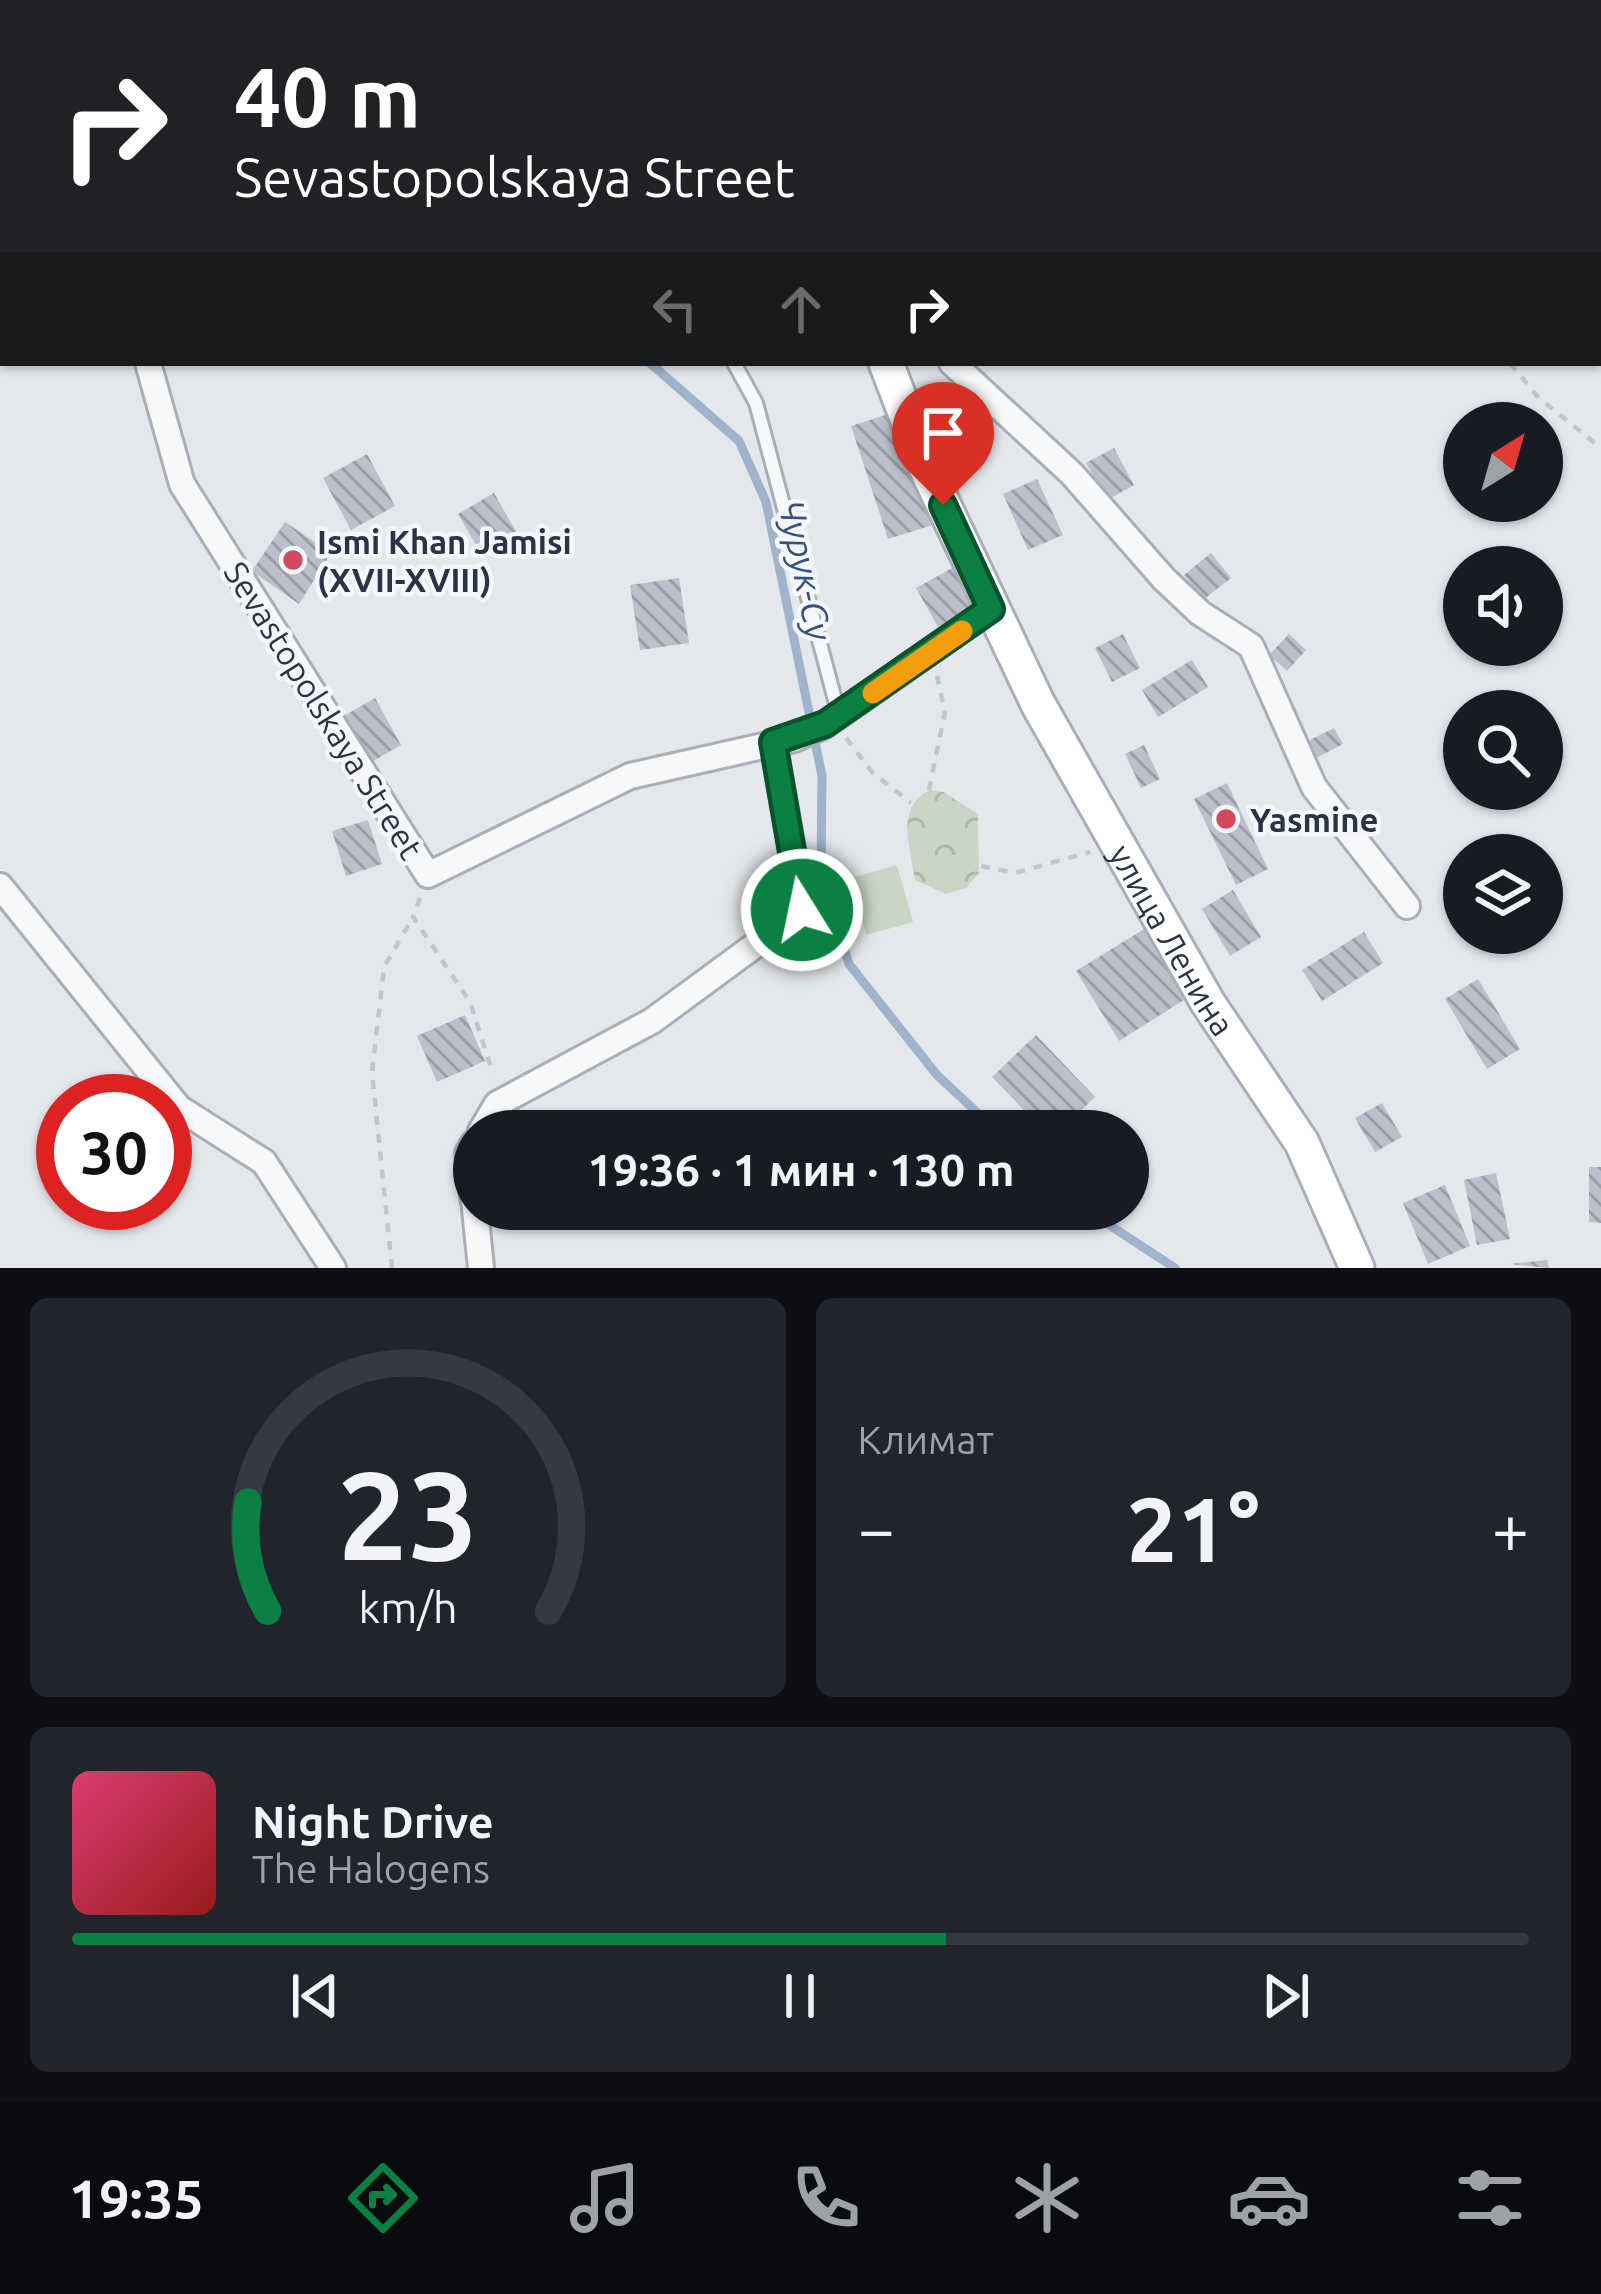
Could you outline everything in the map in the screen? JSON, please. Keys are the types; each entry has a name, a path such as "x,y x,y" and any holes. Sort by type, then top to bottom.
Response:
{"main road":[{"name":"улица Ленина","path":"887,366 991,609 1038,704 1208,1003 1302,1143 1357,1268"}],"street":[{"name":"Sevastopolskaya Street","path":"149,366 182,484 428,875 630,776 784,740 832,720 991,609"},
{"path":"955,366 1072,474 1200,613 1251,646 1313,788 1407,906"},
{"path":"493,1110 652,1021 802,910 784,740"},
{"path":"0,886 179,1108 264,1162 333,1268"},
{"path":"477,1230 481,1268"}],"lane":[{"path":"736,366 756,403 832,720"}],"path":[{"path":"1512,366 1538,397 1601,448"},
{"path":"929,654 945,712 929,790"},
{"path":"832,720 872,772 911,803"},
{"path":"981,866 1015,873 1118,842"},
{"path":"392,1268 372,1072 384,967 413,917 428,875"},
{"path":"413,917 470,1002 491,1061 497,1104"}],"green space":[{"path":"930,790 943,792 978,814 979,873 966,888 946,894 915,880 908,842 912,807"},
{"path":"897,865 913,922 866,935 851,878"}],"building":[{"path":"898,411 936,524 888,539 851,426"},
{"path":"1114,448 1134,485 1107,500 1086,463"},
{"path":"367,454 395,506 351,530 323,478"},
{"path":"1037,479 1063,535 1028,550 1003,494"},
{"path":"494,493 517,533 495,546 490,537 476,545 458,514"},
{"path":"285,522 331,553 299,604 252,571"},
{"path":"1211,553 1231,578 1203,600 1184,575"},
{"path":"954,567 976,606 938,627 916,588"},
{"path":"679,578 689,643 640,650 630,585"},
{"path":"1123,634 1140,668 1112,682 1095,648"},
{"path":"1289,634 1306,650 1287,671 1269,655"},
{"path":"1192,660 1208,687 1158,717 1142,690"},
{"path":"375,698 401,745 368,764 342,717"},
{"path":"1334,728 1343,744 1314,759 1306,742"},
{"path":"1144,745 1160,779 1141,788 1125,754"},
{"path":"1227,783 1268,869 1236,885 1194,799"},
{"path":"368,820 382,864 346,876 332,831"},
{"path":"1233,890 1261,937 1230,956 1202,909"},
{"path":"1144,929 1187,998 1119,1041 1076,971"},
{"path":"1364,932 1383,963 1322,1001 1302,970"},
{"path":"1478,979 1520,1049 1487,1069 1445,999"},
{"path":"465,1015 485,1061 437,1082 417,1036"},
{"path":"1036,1035 1095,1097 1082,1110 1024,1110 992,1077"},
{"path":"1382,1103 1402,1137 1375,1152 1355,1118"},
{"path":"1589,1167 1601,1167 1601,1223 1589,1222"},
{"path":"1496,1173 1510,1239 1477,1245 1464,1180"},
{"path":"1445,1185 1470,1246 1428,1264 1403,1203"},
{"path":"1547,1260 1549,1268 1509,1264"}],"waterway":[{"name":"Чурук-Су","path":"653,366 739,441 766,502 822,776 821,871 849,964 937,1075 974,1110"},
{"name":"Чурук-Су","path":"1117,1230 1175,1268"}],"slow traffic":[{"path":"873,693 962,631"}],"place":[{"name":"Ismi Khan Jamisi (XVII-XVIII)","path":"293,560"},
{"name":"Yasmine","path":"1226,819"}],"route":[{"path":"802,910 773,742 794,739 825,724 991,609 943,505"}]}
